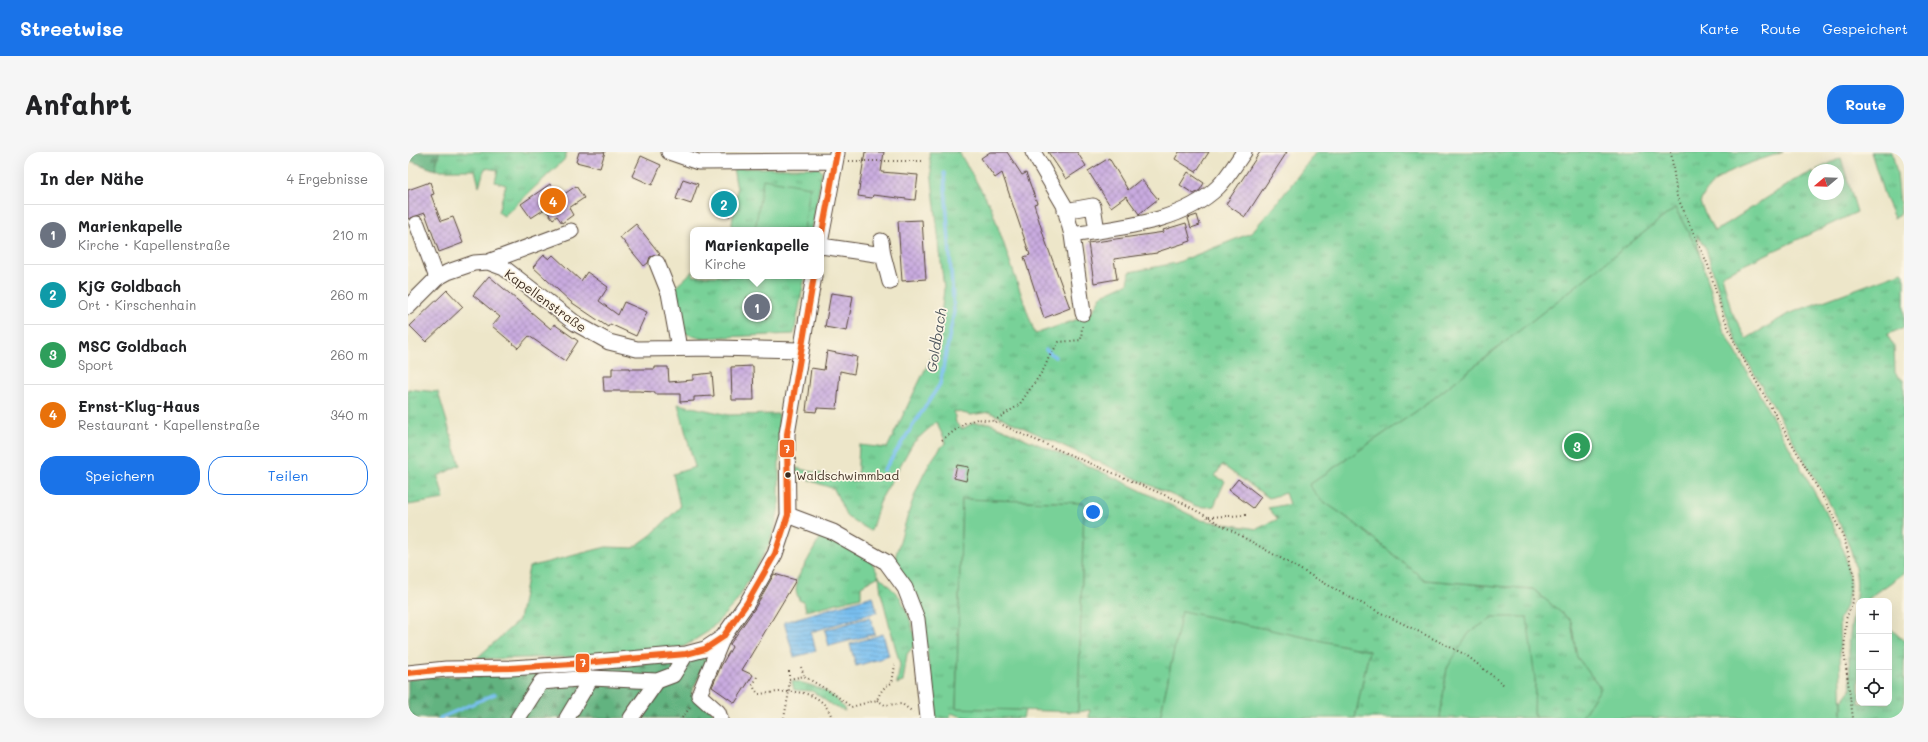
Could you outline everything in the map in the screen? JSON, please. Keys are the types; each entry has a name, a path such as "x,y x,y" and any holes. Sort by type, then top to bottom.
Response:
{"street":[{"path":"669,152 698,162 836,157 823,227"},
{"path":"1033,152 1064,205 1072,235 1083,314"},
{"path":"1072,235 1152,221 1192,206 1219,186 1244,152"},
{"path":"1065,211 1093,206 1097,231"},
{"path":"417,224 437,278"},
{"path":"488,262 571,231"},
{"path":"824,246 882,248 890,282"},
{"name":"Kapellenstraße","path":"408,307 437,278 460,266 488,262 504,268 575,323 608,342 637,349 679,348 800,350"},
{"path":"657,263 669,293 679,348"},
{"path":"720,718 718,712 698,696 723,638 747,603 775,554 788,516 787,434 800,350 813,279"},
{"path":"788,516 833,532 886,562 906,588 917,619 928,718"},
{"path":"408,673 446,669 511,668 572,664 686,654 705,649 723,638"},
{"path":"518,718 541,682 591,678 657,681 673,675 686,654"},
{"path":"567,718 591,678"},
{"path":"631,718 657,681"}],"path":[{"path":"1671,152 1677,196 1708,264 1723,315 1737,348 1829,508 1844,538 1854,575 1853,602 1846,619 1844,652 1853,718"},
{"path":"836,157 924,161"},
{"path":"994,420 1019,405 1044,369 1049,357 1059,342 1081,340 1083,314"},
{"path":"942,440 965,423 978,419 994,420 1026,436 1181,502 1351,598 1466,655 1504,685"},
{"path":"1208,517 1247,515"},
{"path":"877,700 880,692 887,684 892,683 895,665"},
{"path":"801,667 804,676 823,688 833,692 851,707 877,700 885,705 902,704 914,714"},
{"path":"784,718 789,692 789,671"},
{"path":"788,679 804,676"},
{"path":"757,677 753,685 759,694 789,692 810,694 820,700 830,712 832,718"}],"green space":[{"path":"408,152 439,152 435,170 408,160"},
{"path":"439,152 567,152 564,160 504,216 498,212 506,185 495,182 498,170 485,168 479,186 475,170 435,170"},
{"path":"929,152 959,152 991,207 1035,334 1090,315 1102,295 1128,283 1130,272 1176,263 1251,233 1281,198 1316,152 1783,152 1735,169 1724,175 1706,192 1700,203 1714,231 1793,181 1808,174 1808,200 1844,200 1844,168 1857,212 1722,275 1731,310 1746,339 1788,314 1902,272 1904,274 1904,327 1887,335 1894,346 1895,373 1904,381 1904,573 1869,598 1856,598 1856,706 1892,706 1892,630 1904,641 1904,718 1842,718 1842,701 1851,690 1849,642 1857,590 1855,565 1850,547 1831,506 1739,347 1726,314 1706,249 1697,234 1699,252 1675,208 1424,406 1309,485 1320,499 1352,521 1425,580 1533,589 1571,621 1577,657 1601,688 1581,718 1536,718 1534,715 1535,679 1447,668 1440,718 1355,718 1369,651 1182,612 1160,718 1089,718 1090,710 1078,712 1084,503 962,499 956,708 1025,710 1023,718 966,718 951,713 950,718 932,718 927,648 896,567 895,558 920,482 927,467 946,442 936,422 913,443 881,499 871,531 847,517 834,489 797,476 796,468 857,482 859,445 887,448 938,343 944,289","holes":["954,411 971,415 989,412 1196,506 1214,506 1225,481 1215,476 1222,465 1269,498 1285,493 1289,504 1268,508 1278,519 1257,529 1201,520 1111,476 989,423 973,423 962,429 956,423"]},
{"path":"1871,152 1892,152 1897,174 1901,213 1894,218 1885,198"},
{"path":"1841,158 1843,164 1828,164"},
{"path":"733,168 819,168 822,172 813,227 731,227 737,189"},
{"path":"763,179 810,187 804,227 755,227"},
{"path":"1675,208 1699,252 1723,329 1835,529 1845,554 1850,585 1847,604 1839,620 1842,718 1581,718 1601,688 1577,657 1571,621 1533,589 1425,580 1352,521 1320,499 1309,485 1424,406"},
{"path":"690,274 690,279 804,279 794,334 699,338 679,331 671,291"},
{"path":"408,389 438,392 460,465 438,476 444,499 408,505"},
{"path":"678,404 729,415 779,414 779,506 775,527 769,545 736,602 709,631 683,647 572,657 476,659 519,620 529,567 606,547 633,548 651,535 680,507 673,474 695,467"},
{"path":"962,499 1084,503 1078,712 956,708"},
{"path":"824,531 867,553 879,576 861,586 861,597 806,611 804,602 799,600 796,591 797,579"},
{"path":"879,576 900,597 910,619 916,643 907,654 903,682 897,684 900,665 881,593"},
{"path":"1182,611 1369,651 1355,718 1160,718"},
{"path":"1493,617 1527,617 1535,679 1534,715 1536,718 1440,718 1447,668 1469,633"},
{"path":"709,657 691,693 710,709 717,718 408,718 408,680 427,677 526,674"},
{"path":"792,681 807,684 823,690 836,699 845,711 833,706 812,691 794,690"}],"water":[{"path":"873,596 877,612 811,632 816,651 794,657 784,622"},
{"path":"870,617 875,634 829,646 825,630"},
{"path":"883,634 889,656 856,666 850,644"}],"building":[{"path":"579,152 605,152 600,168 576,162"},
{"path":"865,152 884,152 881,172 918,175 915,200 873,195 872,198 858,196"},
{"path":"990,152 1007,152 1022,175 1026,173 1037,203 1034,204 1044,237 1070,308 1044,318 1024,257 1030,255 1002,173 995,178 981,158"},
{"path":"1048,152 1077,152 1086,166 1066,179"},
{"path":"1179,152 1209,152 1196,172 1175,159"},
{"path":"1260,152 1287,152 1245,217 1226,204"},
{"path":"641,156 661,165 652,185 632,176"},
{"path":"1109,158 1128,190 1141,179 1158,199 1139,214 1126,196 1111,207 1088,171"},
{"path":"1188,172 1204,183 1200,190 1194,194 1180,185"},
{"path":"683,179 698,184 691,204 676,199"},
{"path":"430,182 434,194 431,195 441,221 453,217 463,243 439,252 425,213 408,219 408,190"},
{"path":"550,184 560,197 576,186 584,198 569,208 573,215 562,223 557,216 553,219 545,209 531,218 521,204"},
{"path":"718,191 734,194 730,216 715,213"},
{"path":"1197,215 1200,225 1191,228 1188,218"},
{"path":"922,220 926,279 902,281 898,221"},
{"path":"1186,223 1191,241 1157,253 1114,259 1117,279 1094,283 1088,243 1164,232 1163,230"},
{"path":"636,224 660,254 650,257 648,263 644,266 620,237"},
{"path":"544,255 549,259 553,255 581,281 587,272 608,287 599,301 618,315 624,302 647,312 636,336 610,324 608,327 571,302 533,267"},
{"path":"489,276 551,329 554,324 578,341 565,361 529,336 518,348 492,326 500,317 473,295"},
{"path":"447,290 463,307 426,342 410,326"},
{"path":"831,293 853,296 847,331 825,327"},
{"path":"747,297 769,301 766,318 745,314"},
{"path":"827,351 857,357 854,374 840,371 837,409 817,408 816,412 806,411 811,368 824,370"},
{"path":"753,366 754,400 732,400 731,367"},
{"path":"655,367 668,367 669,382 693,380 693,375 712,373 714,396 694,397 694,401 680,402 680,394 655,394 655,392 639,391 604,391 603,376 612,376 612,368 655,369"},
{"path":"957,465 969,467 966,481 954,478"},
{"path":"1238,479 1261,497 1253,508 1229,490"},
{"path":"774,574 796,580 742,670 753,675 735,703 712,687 721,666 732,647 730,644 755,608"}],"waterway":[{"name":"Goldbach","path":"884,470 940,384 954,312 944,173"},
{"path":"1046,350 1055,357"},
{"name":"Goldbach","path":"440,718 495,694"}],"transit line":[{"name":"7","path":"823,227 837,152"},
{"name":"7","path":"408,673 446,669 511,668 572,664 686,654 705,649 723,637 747,603 775,554 788,515 787,434 813,279"}],"place":[{"name":"Ernst-Klug-Haus","path":"553,201"},
{"name":"KjG Goldbach","path":"724,204"},
{"name":"Marienkapelle","path":"757,307"},
{"name":"MSC Goldbach","path":"1577,446"},
{"name":"Waldschwimmbad","path":"788,475"}]}
